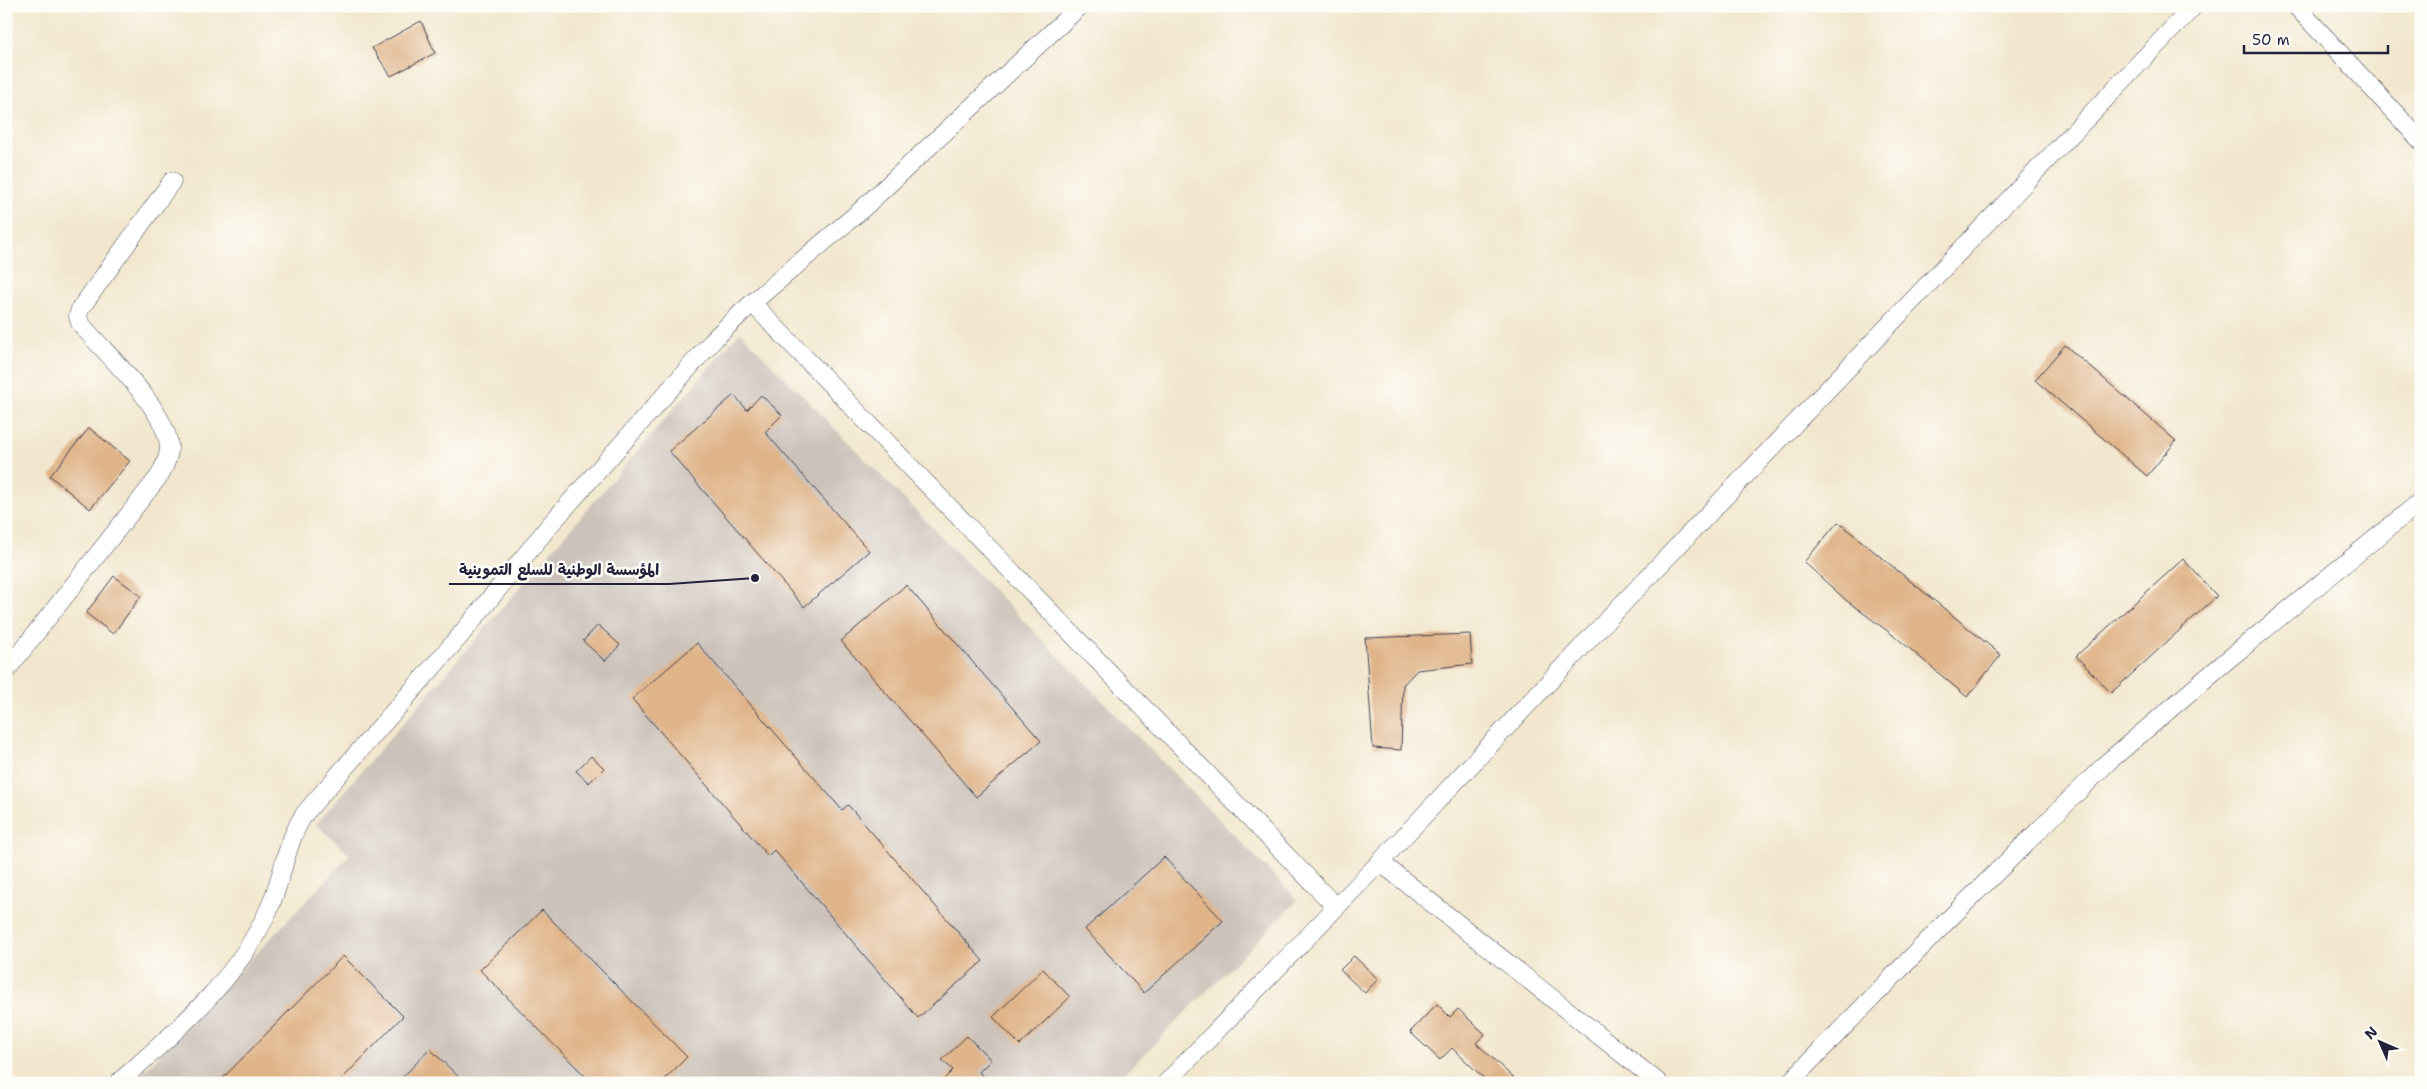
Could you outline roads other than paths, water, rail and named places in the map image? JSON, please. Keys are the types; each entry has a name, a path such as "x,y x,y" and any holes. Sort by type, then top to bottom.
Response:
{"street":[{"path":"118,1083 175,1032 239,962 270,908 286,861 292,836 305,813 459,637 549,526 717,336 752,303 859,212 1080,6"},
{"path":"1166,1083 1380,862 1616,610 2194,6"},
{"path":"2296,6 2421,141"},
{"path":"6,671 160,475 167,461 169,447 158,416 121,367 80,323 78,316 80,309 172,181"},
{"path":"752,303 1336,907"},
{"path":"1789,1083 2109,761 2225,662 2421,501"},
{"path":"1380,862 1659,1083"}],"place":[{"name":"المؤسسة الوطنية للسلع التموينية","path":"755,578"}]}
